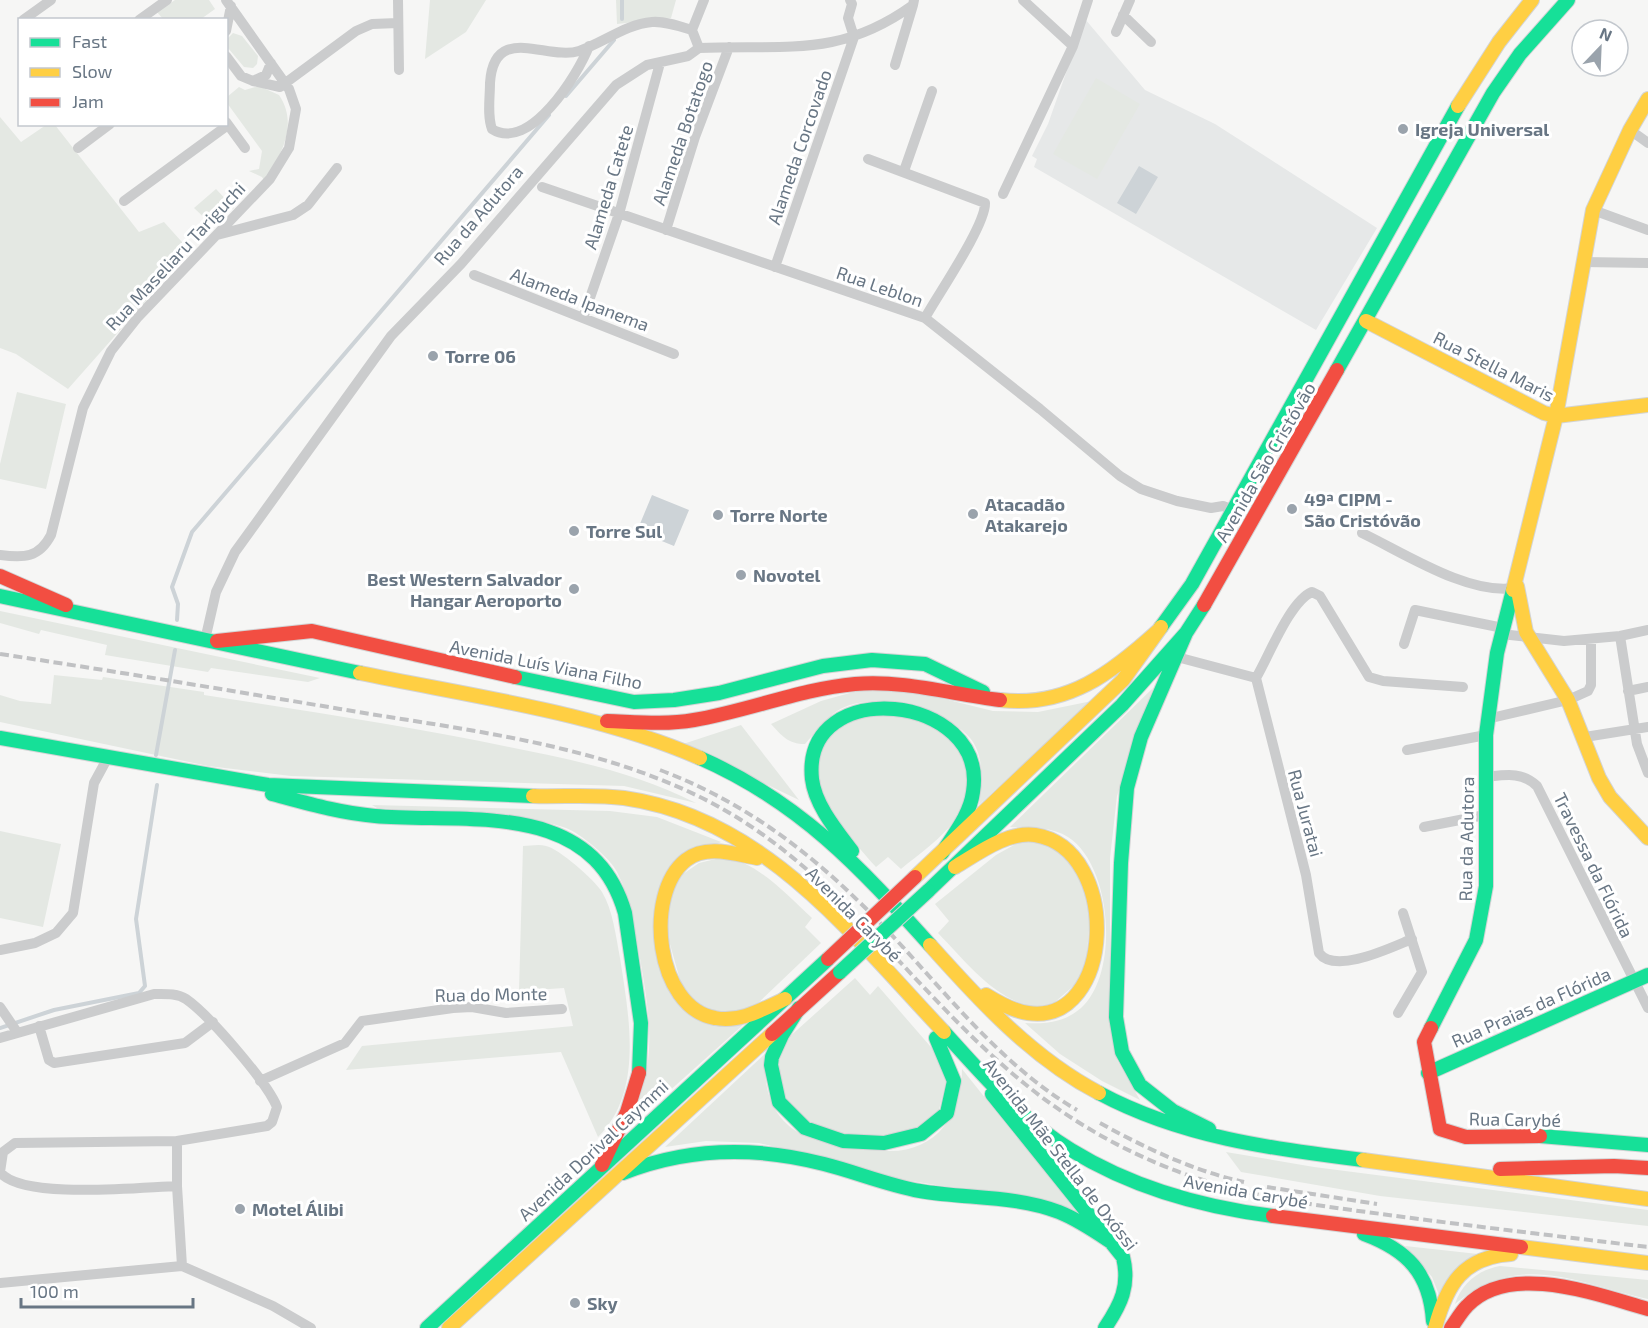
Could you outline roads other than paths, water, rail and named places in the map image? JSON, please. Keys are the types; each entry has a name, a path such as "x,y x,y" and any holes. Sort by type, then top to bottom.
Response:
{"main road":[{"name":"Avenida São Cristóvão","path":"840,972 955,867 1122,705 1186,633 1217,584 1493,93 1520,54 1568,0"},
{"name":"Avenida São Cristóvão","path":"828,959 1124,680 1192,584 1457,108 1525,2"},
{"name":"Rua da Adutora","path":"1428,1073 1424,1042 1476,940 1481,925 1486,886 1487,718 1502,631 1556,416 1593,210 1630,130 1648,99"},
{"name":"Rua Stella Maris","path":"1366,321 1528,406 1556,416 1648,405"},
{"name":"Avenida Luís Viana Filho","path":"0,576 87,614"},
{"path":"1515,585 1524,627 1568,700 1585,737 1599,778 1610,797 1648,838"},
{"name":"Avenida Luís Viana Filho","path":"0,596 579,720 678,749 738,776 766,792 809,823 875,885"},
{"path":"579,720 683,722 736,712 815,689 854,683 909,684 1007,701 1045,700 1084,688 1128,659 1159,630"},
{"name":"Avenida Luís Viana Filho","path":"209,641 312,631 601,697 653,702 719,693 854,661 913,662 933,667 972,687 1007,701"},
{"path":"1186,633 1133,759 1124,807 1117,1034 1130,1068 1140,1085 1157,1101 1240,1144"},
{"path":"875,885 833,824 812,780 812,758 816,744 824,731 841,716 867,709 882,708 916,712 945,725 965,746 971,757 974,771 973,797 942,853"},
{"path":"0,738 212,778 298,788 623,798 680,811 708,821 733,834 781,868"},
{"path":"212,778 364,816 528,824 558,833 591,855 604,868 621,898 643,1033 641,1074 635,1095 602,1165"},
{"path":"955,867 1007,839 1020,836 1047,837 1060,842 1078,858 1091,884 1096,915 1095,952 1088,980 1080,993 1062,1009 1048,1014 1017,1011 967,984"},
{"path":"781,868 730,849 698,851 674,870 668,882 661,915 661,937 668,971 675,988 683,1001 706,1016 736,1019 785,999"},
{"name":"Avenida Carybé","path":"781,868 849,931 947,1039 1025,1116 1070,1150 1097,1165 1161,1193 1194,1203 1298,1220 1645,1262"},
{"name":"Avenida Carybé","path":"875,885 1020,1038 1057,1069 1082,1085 1154,1120 1182,1130 1240,1144 1462,1172 1648,1199"},
{"name":"Avenida Dorival Caymmi","path":"427,1328 828,959"},
{"name":"Avenida Dorival Caymmi","path":"449,1328 840,972"},
{"name":"Rua Praias da Flórida","path":"1428,1073 1648,975"},
{"path":"799,1008 783,1033 771,1063 775,1093 782,1107 806,1127 829,1137 858,1143 896,1143 911,1140 935,1128 951,1107 954,1096 954,1082 949,1058 904,992"},
{"name":"Avenida Mãe Stella de Oxóssi","path":"947,1039 1123,1257 1129,1281 1121,1303 1105,1328"},
{"name":"Rua Carybé","path":"1428,1073 1440,1129 1446,1133 1466,1137 1596,1139 1648,1145"},
{"path":"613,1178 655,1160 680,1154 738,1151 794,1156 920,1191 1007,1200 1052,1209 1114,1244"},
{"path":"1462,1172 1614,1166 1648,1168"},
{"path":"1298,1220 1361,1233 1395,1247 1409,1261 1425,1285 1433,1306 1434,1328"},
{"path":"1434,1328 1441,1302 1455,1277 1467,1266 1495,1253 1587,1264 1628,1266 1645,1262"},
{"path":"1451,1328 1467,1306 1476,1299 1491,1291 1523,1282 1563,1287 1648,1309"}],"street":[{"path":"25,18 51,0"},
{"path":"152,16 167,0"},
{"path":"398,0 399,70"},
{"path":"699,48 692,30 704,0"},
{"path":"1023,0 1072,46"},
{"path":"1004,194 1072,46 1088,0"},
{"path":"1116,32 1130,0"},
{"path":"854,1 848,18 854,37"},
{"path":"895,65 913,2"},
{"name":"Rua da Adutora","path":"209,641 216,592 235,552 319,434 371,368 391,336 461,264 602,99 636,71 647,65 688,56 699,48 788,48 826,44 880,27 913,2"},
{"path":"227,18 229,3"},
{"name":"Rua Maseliaru Tariguchi","path":"0,555 21,558 32,556 47,544 83,408 111,351 138,317 270,179 289,148 296,109 286,83 229,3"},
{"path":"1123,15 1151,42"},
{"path":"589,46 573,80 527,129 508,135 492,129 489,121 491,72 505,51 522,47 574,52 589,46 650,22 692,30"},
{"path":"228,58 242,76 280,87 356,31 372,24 398,23"},
{"name":"Alameda Corcovado","path":"775,267 854,37"},
{"name":"Alameda Botatogo","path":"666,230 695,137 729,47"},
{"path":"253,81 266,75 271,63"},
{"name":"Alameda Catete","path":"583,318 619,214 660,63"},
{"path":"904,171 932,91"},
{"path":"228,125 245,148"},
{"path":"78,148 107,126"},
{"path":"124,201 224,126"},
{"path":"1630,130 1648,143"},
{"path":"868,159 985,203 984,213 925,318"},
{"path":"217,235 292,215 308,205 337,168"},
{"name":"Rua Leblon","path":"542,187 925,318 1134,485 1177,501 1211,508 1223,506 1233,510"},
{"path":"1593,210 1648,230"},
{"path":"1584,262 1648,263"},
{"name":"Alameda Ipanema","path":"474,275 674,354"},
{"path":"1362,532 1475,587 1500,590 1515,585"},
{"path":"1177,657 1256,678 1302,597 1312,592 1320,596 1369,677 1383,681 1463,687"},
{"path":"1404,644 1415,610 1551,641 1620,636 1648,630"},
{"path":"1620,636 1636,744 1648,773"},
{"path":"1487,718 1581,696 1590,688 1591,639"},
{"name":"Rua Juratai","path":"1256,678 1306,875 1317,946 1322,958 1360,960 1412,939"},
{"path":"1628,691 1648,687"},
{"path":"1585,737 1648,727"},
{"path":"1407,750 1486,735"},
{"path":"0,950 35,943 56,933 73,913 77,902 94,783 107,759"},
{"name":"Travessa da Flórida","path":"1485,777 1515,774 1528,778 1537,786 1648,1008"},
{"path":"1424,827 1485,815"},
{"path":"1398,1013 1422,972 1403,913"},
{"path":"0,1038 15,1028 39,1026 154,994 185,998 213,1022 260,1081 277,1107 272,1122 267,1126 177,1141 25,1142 8,1147 1,1158 0,1172 26,1185 74,1190 177,1186"},
{"name":"Rua do Monte","path":"260,1081 345,1043 362,1021 453,1008 472,1007 507,1013 562,1009"},
{"path":"3,1011 15,1028"},
{"path":"39,1026 49,1060 54,1063 174,1046 185,1043 213,1022"},
{"path":"177,1141 182,1266"},
{"path":"0,1283 182,1266 273,1306 311,1328"}],"waterway":[{"path":"622,0 622,19"},
{"path":"566,96 614,40"},
{"path":"177,620 178,604 172,587 192,532 549,115"},
{"path":"156,755 175,650"},
{"path":"0,1028 54,1010 139,993 145,986 136,919 157,785"}],"railway":[{"path":"0,654 533,742 618,764 660,779 700,797 748,825 792,857 832,893 984,1048 1025,1084 1086,1127 1154,1162 1200,1179 1273,1198 1396,1216 1648,1247"},
{"path":"660,770 729,802 761,821 791,843 847,890 1005,1056 1028,1076 1077,1110"},
{"path":"1100,1123 1170,1158 1207,1172 1244,1182"},
{"path":"1267,1187 1377,1204"}],"place":[{"name":"Igreja Universal","path":"1403,129"},
{"name":"Torre 06","path":"433,356"},
{"name":"49ª CIPM - São Cristóvão","path":"1292,509"},
{"name":"Atacadão Atakarejo","path":"973,514"},
{"name":"Torre Norte","path":"718,515"},
{"name":"Torre Sul","path":"574,531"},
{"name":"Novotel","path":"741,575"},
{"name":"Best Western Salvador Hangar Aeroporto","path":"574,589"},
{"name":"Motel Álibi","path":"240,1209"},
{"name":"Sky","path":"575,1303"}]}
